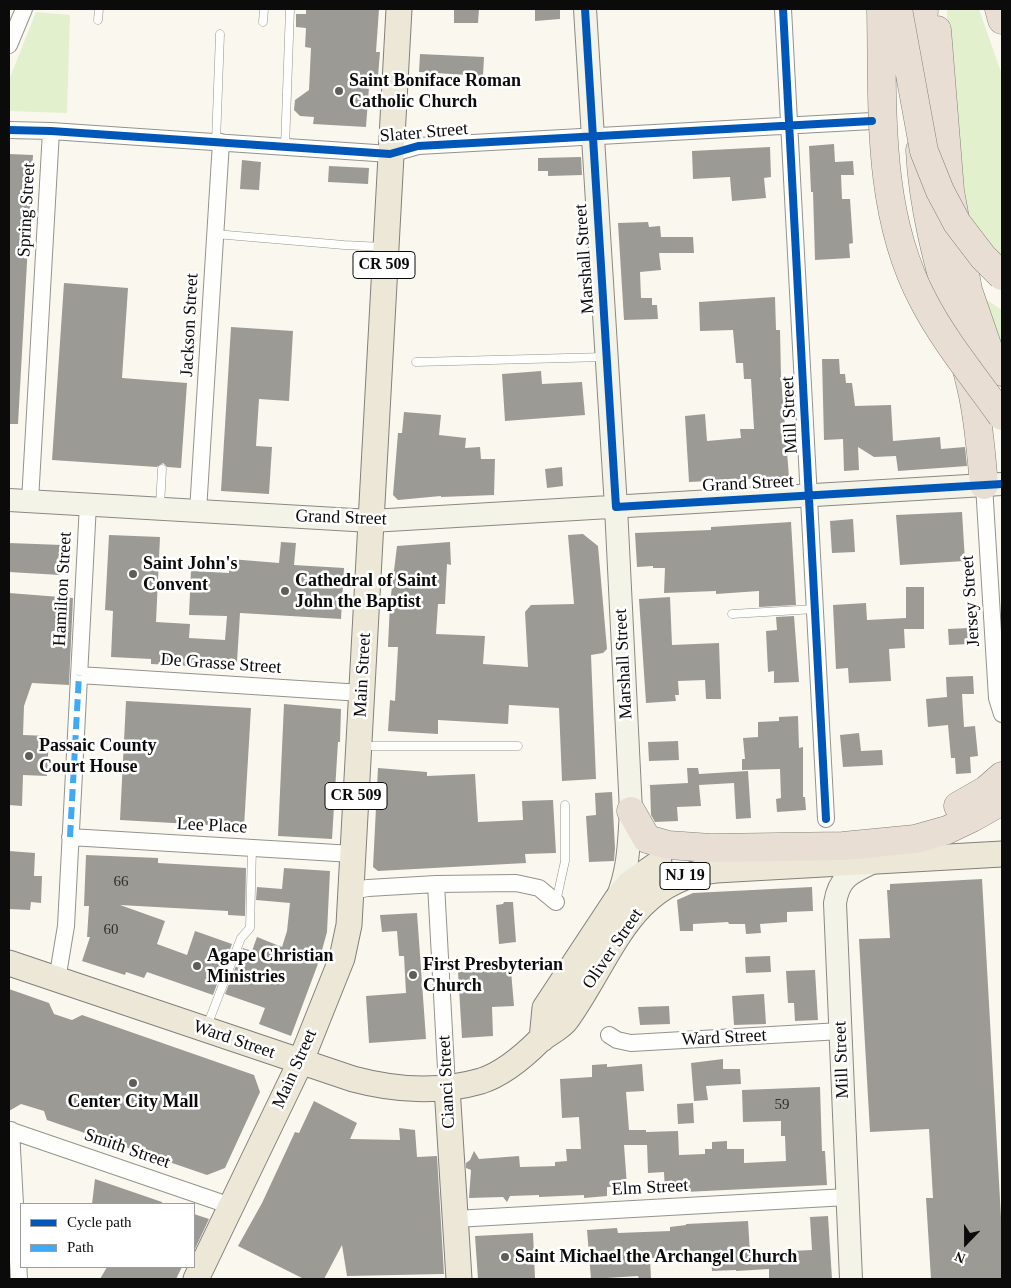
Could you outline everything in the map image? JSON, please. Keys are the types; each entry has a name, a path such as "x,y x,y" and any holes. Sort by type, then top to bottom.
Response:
{"highway":[{"path":"881,9 885,161 893,213 903,253 934,320 1002,416"},
{"path":"898,9 924,151 940,192 957,223 978,251 1002,276"},
{"path":"924,9 919,91 920,159 924,190 937,257 993,484"},
{"path":"934,9 937,21 950,191 968,290 988,348 1002,372"},
{"path":"999,9 1002,20"},
{"path":"843,846 950,811 980,793 1002,776"},
{"name":"NJ 19","path":"658,863 690,851 712,848 843,846 915,839 947,830 1002,801"},
{"path":"632,811 648,839 668,845 712,848"}],"main road":[{"name":"Main Street","path":"196,1279 300,1063 342,958 349,925 399,9"},
{"name":"Oliver Street","path":"542,1039 566,1022 627,924 643,904 652,895 672,882 693,874 716,870 1002,854"},
{"name":"Oliver Street","path":"542,1039 545,1008 617,899 629,884 658,863"},
{"name":"Ward Street","path":"9,963 300,1063 382,1086 407,1088 447,1087 482,1080 528,1053 542,1039"},
{"name":"Cianci Street","path":"447,1087 457,1279"}],"street":[{"path":"9,45 24,9"},
{"name":"Marshall Street","path":"585,9 616,507 632,811 630,850 626,871 617,899"},
{"name":"Mill Street","path":"783,9 826,819"},
{"name":"Slater Street","path":"9,130 51,131 390,154 418,146 872,121"},
{"name":"Spring Street","path":"20,501 51,131"},
{"name":"Jackson Street","path":"198,511 215,234 218,142"},
{"name":"Grand Street","path":"20,501 371,521 993,484"},
{"name":"Jersey Street","path":"993,484 997,698 1002,714"},
{"name":"Hamilton Street","path":"70,837 88,504"},
{"name":"De Grasse Street","path":"79,675 362,693"},
{"path":"57,980 66,926 70,837"},
{"name":"Lee Place","path":"70,837 353,854"},
{"name":"Mill Street","path":"851,1279 835,918 837,892 845,878 876,862"},
{"path":"351,891 368,888 436,884 516,883 528,884 538,888 556,902"},
{"name":"Cianci Street","path":"436,884 447,1087"},
{"name":"Ward Street","path":"609,1035 617,1040 631,1044 841,1031"},
{"path":"10,1130 19,1279"},
{"name":"Smith Street","path":"10,1130 231,1206"},
{"name":"Elm Street","path":"455,1219 847,1197"}],"lane":[{"path":"98,20 99,9"},
{"path":"263,22 264,9"},
{"path":"285,147 290,9"},
{"path":"218,142 220,34"},
{"path":"215,234 385,247"},
{"path":"416,362 606,357"},
{"path":"160,508 162,469"},
{"path":"732,614 815,608"},
{"path":"359,746 518,746"},
{"path":"556,902 565,861 566,805"},
{"path":"205,1030 241,938 250,928 252,848"}],"green space":[{"path":"947,9 979,9 1002,75 1002,260 960,207 951,153"},
{"path":"36,12 70,15 67,113 9,111 9,80"},
{"path":"984,298 1002,310 1002,354"}],"building":[{"name":"Saint Boniface Roman Catholic Church","path":"306,9 379,9 376,52 380,52 377,88 369,87 366,127 313,124 314,117 300,116 294,110 295,100 309,90 311,48 305,47 306,28 296,27 296,14 306,14"},
{"path":"454,9 479,9 478,23 454,23"},
{"path":"535,9 560,9 560,19 535,21"},
{"path":"420,54 484,57 483,76 419,72"},
{"path":"834,144 835,162 853,161 854,175 841,175 842,199 850,199 853,243 849,244 850,258 815,260 813,192 811,192 809,146"},
{"path":"770,147 771,177 764,178 766,198 732,201 730,177 693,179 692,151"},
{"path":"9,154 33,155 18,424 9,424"},
{"path":"581,157 582,175 548,176 548,171 538,171 538,158"},
{"path":"242,160 261,162 259,190 240,189"},
{"path":"329,166 369,168 368,184 328,182"},
{"path":"648,222 649,227 660,226 661,237 693,237 694,253 659,253 661,270 640,272 641,298 652,298 652,305 657,305 658,319 624,320 618,223"},
{"path":"64,283 128,288 122,378 187,383 181,468 167,467 163,463 157,467 52,460"},
{"path":"775,297 776,330 780,330 781,377 789,477 689,482 685,416 705,414 707,441 741,438 740,429 754,429 751,379 744,379 743,363 736,363 733,330 700,331 699,302"},
{"path":"231,327 293,331 289,401 259,399 256,446 272,447 269,494 221,491"},
{"path":"822,359 839,359 840,374 845,374 846,383 852,383 855,406 891,405 893,441 940,437 941,449 965,447 967,466 898,471 896,456 874,457 858,447 859,470 844,471 843,439 824,440"},
{"path":"541,371 542,384 582,382 585,415 505,421 502,374"},
{"path":"404,412 441,415 439,435 466,438 465,448 480,447 481,459 495,459 494,495 441,496 398,500 393,495 398,433 402,433"},
{"path":"562,467 563,486 547,488 545,469"},
{"path":"962,512 965,561 900,565 896,515"},
{"path":"853,519 855,552 832,553 830,521"},
{"path":"791,522 796,605 759,607 759,591 716,594 716,591 664,593 665,568 653,568 653,566 637,567 635,533 711,530 711,527"},
{"path":"583,534 598,546 607,649 603,653 591,655 596,779 562,781 559,708 509,705 508,724 438,720 438,734 388,731 390,700 395,701 398,647 388,647 390,603 397,546 450,542 451,565 447,564 445,604 438,604 436,634 485,636 483,664 528,667 525,612 531,605 574,604 568,535"},
{"path":"109,535 160,537 156,622 190,624 189,638 225,640 227,616 189,615 191,571 229,573 230,559 279,563 281,542 296,543 294,565 344,568 341,619 240,613 237,662 216,661 216,667 151,664 151,659 111,657 113,611 105,610"},
{"path":"9,543 62,545 60,575 9,572"},
{"path":"906,587 924,587 924,629 904,629 905,648 889,649 891,681 849,683 848,668 836,669 833,605 866,603 867,620 906,618"},
{"path":"9,593 73,598 69,685 32,683 24,706 23,735 49,736 47,776 23,775 22,806 9,805"},
{"path":"670,597 672,645 719,643 721,699 706,699 705,680 678,681 679,695 675,695 676,701 646,703 639,599"},
{"path":"794,616 799,682 774,683 774,671 768,672 766,631 777,630 776,617"},
{"path":"969,628 970,644 949,645 948,629"},
{"path":"973,676 974,694 962,694 964,727 975,726 978,756 970,757 971,773 956,774 955,758 951,758 948,725 928,727 926,699 947,697 946,677"},
{"path":"126,701 251,708 244,827 120,820"},
{"path":"284,704 341,709 332,839 278,836"},
{"path":"798,716 799,748 803,747 803,797 805,797 806,810 777,812 776,799 781,798 780,769 742,770 742,759 745,759 743,738 758,737 758,722 779,721 779,717"},
{"path":"859,733 861,751 882,750 883,765 843,767 840,735"},
{"path":"678,741 679,760 649,761 648,742"},
{"path":"378,768 427,772 427,776 475,774 478,822 523,820 522,801 553,800 556,853 525,854 526,863 378,871 373,867"},
{"path":"687,768 698,768 699,774 748,771 751,818 736,819 734,783 699,785 701,806 677,807 678,821 655,822 651,815 650,785 688,783"},
{"path":"612,792 614,861 589,862 586,816 596,815 595,793"},
{"path":"9,851 35,853 34,876 42,876 41,903 31,902 30,910 9,909"},
{"path":"86,855 158,858 158,863 246,868 245,916 228,915 228,911 120,905 165,921 157,944 187,955 195,931 232,944 213,995 147,972 144,978 126,972 125,975 82,961 90,937 87,937 89,906 84,906"},
{"path":"284,868 330,871 327,932 319,961 291,1036 259,1024 265,1008 225,994 243,948 252,951 257,937 282,947 287,931 290,903 256,900 257,887 282,889"},
{"path":"982,879 1002,1235 1002,1279 931,1279 926,1198 933,1198 929,1129 870,1132 859,939 890,938 887,890 890,890 890,884"},
{"path":"812,887 813,911 787,912 787,922 760,924 761,933 746,934 745,924 729,924 728,922 693,924 693,931 680,931 677,900 693,893"},
{"path":"504,902 513,902 516,942 499,944 496,905 503,904"},
{"name":"First Presbyterian Church","path":"417,913 426,1039 369,1043 366,996 406,993 404,956 399,956 397,931 382,932 380,915"},
{"path":"770,956 771,972 746,973 745,957"},
{"path":"815,970 818,1020 795,1021 794,1003 788,1003 786,971"},
{"path":"511,971 514,1006 492,1007 493,1036 462,1038 458,972"},
{"name":"Center City Mall","path":"9,989 49,1003 54,1014 72,1020 82,1015 254,1075 260,1092 225,1168 207,1175 47,1120 44,1111 21,1104 9,1111"},
{"path":"764,994 766,1024 734,1025 732,996"},
{"path":"669,1006 670,1024 640,1025 638,1007"},
{"path":"723,1059 723,1069 740,1069 741,1084 706,1086 708,1100 694,1101 691,1063"},
{"path":"607,1064 607,1067 642,1064 644,1091 626,1092 629,1130 646,1130 646,1132 678,1131 679,1155 705,1154 705,1149 712,1149 712,1142 727,1141 727,1149 744,1149 744,1163 786,1161 785,1136 781,1136 781,1121 743,1122 742,1090 820,1087 822,1151 825,1151 827,1185 665,1193 664,1172 648,1173 647,1145 624,1145 627,1186 607,1187 607,1196 584,1198 584,1195 510,1196 507,1202 503,1197 469,1198 471,1170 466,1168 466,1163 470,1160 474,1151 479,1159 519,1156 520,1167 555,1166 555,1162 567,1161 566,1149 581,1149 579,1117 562,1118 560,1079 592,1077 592,1065"},
{"path":"314,1101 357,1123 350,1139 400,1140 399,1128 415,1130 417,1157 437,1156 444,1274 347,1276 342,1245 324,1279 304,1279 238,1246 262,1203 295,1132 299,1133"},
{"path":"693,1103 694,1123 678,1124 677,1104"},
{"path":"95,1179 162,1202 162,1203 92,1203"},
{"path":"195,1214 209,1219 195,1249"},
{"path":"828,1216 832,1279 769,1279 769,1269 712,1271 711,1258 686,1260 687,1263 672,1263 672,1257 650,1258 651,1279 639,1279 638,1276 591,1279 587,1230 617,1228 618,1233 670,1231 670,1227 686,1224 748,1221 750,1253 812,1250 810,1217"},
{"name":"Saint Michael the Archangel Church","path":"533,1233 535,1278 478,1279 475,1236"},
{"path":"106,1268 182,1268 176,1279 100,1279"}],"marked path":[{"path":"70,837 79,675"}],"cycle path":[{"path":"585,9 616,507 1002,484"},
{"path":"783,9 826,819"},
{"path":"9,130 51,131 390,154 418,146 872,121"}],"place":[{"name":"Saint Boniface Roman Catholic Church","path":"339,91"},
{"name":"Saint John's Convent","path":"133,574"},
{"name":"Cathedral of Saint John the Baptist","path":"285,591"},
{"name":"Passaic County Court House","path":"29,756"},
{"name":"Agape Christian Ministries","path":"197,966"},
{"name":"First Presbyterian Church","path":"413,975"},
{"name":"Center City Mall","path":"133,1083"},
{"name":"Saint Michael the Archangel Church","path":"505,1257"}]}
